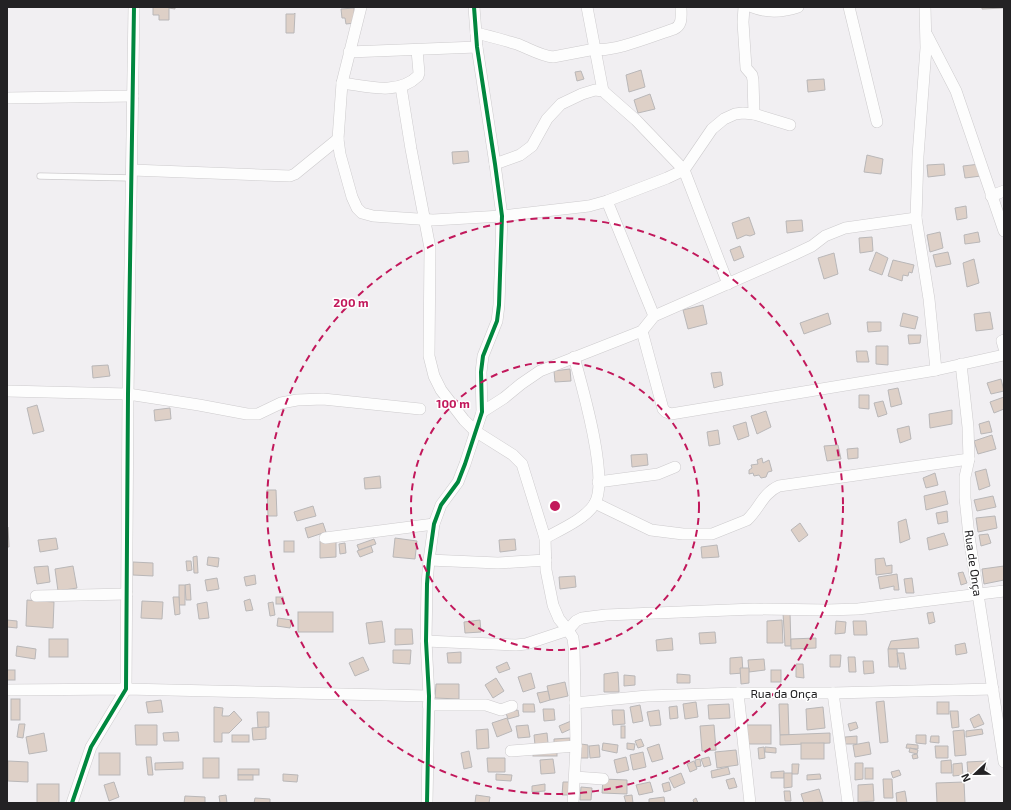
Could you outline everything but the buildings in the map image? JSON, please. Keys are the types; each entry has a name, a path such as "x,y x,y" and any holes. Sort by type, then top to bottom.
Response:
{"street":[{"path":"72,803 91,747 126,689 128,394 134,7"},
{"path":"427,803 429,701 426,641 427,584 434,524 441,505 458,482 482,412 481,372 483,356 497,321 502,216 496,164 477,47 474,7"},
{"path":"587,7 594,49 604,91 636,120 684,170 728,284"},
{"path":"476,33 516,44 541,53 546,57 553,58 594,49 601,50 617,47 674,29 679,26 680,23 681,7"},
{"path":"754,114 754,80 746,68 742,22 751,7 775,12 798,7"},
{"path":"849,7 877,122"},
{"path":"925,7 926,48 918,156 916,218 929,299 936,370"},
{"path":"360,8 342,82 338,139 340,154 352,197 357,208 362,213 374,216 425,220 502,216 589,206 607,201 684,170 712,129 724,119 735,114 754,114 790,125"},
{"path":"926,33 956,91 1004,231"},
{"path":"349,52 477,47"},
{"path":"342,82 389,89 401,87 418,76 417,50"},
{"path":"401,87 421,205 431,252 429,356 434,376 441,390 464,420 475,431 513,455 522,464 545,538 546,560 553,605 559,619 568,630 572,638 574,647 576,746 573,803"},
{"path":"496,164 520,155 532,146 547,119 561,104 582,94 595,90 604,91"},
{"path":"7,98 133,96"},
{"path":"132,174 290,176 295,174 338,139"},
{"path":"991,196 1004,191"},
{"path":"607,201 654,316"},
{"path":"482,412 504,398 540,371 642,331 654,316 793,256 812,246 825,236 845,228 916,218"},
{"path":"642,331 664,409 666,412 671,414 936,370 1004,355"},
{"path":"1004,340 1002,341 1004,348"},
{"path":"545,538 582,517 595,503 598,482 597,461 590,414 574,357"},
{"name":"Rua de Onça","path":"962,364 970,459 966,477 965,498 969,536 1004,762"},
{"path":"7,391 128,394 247,414 258,414 281,403 297,400 323,399 420,409"},
{"path":"595,503 651,530 682,534 712,534 747,520 768,492 779,486 970,459"},
{"path":"598,482 658,474 675,467"},
{"path":"324,538 434,524"},
{"path":"429,560 498,563 546,560"},
{"path":"426,641 516,646 568,630 576,621 582,618 606,615 754,609 858,609 1004,591"},
{"path":"36,596 127,594"},
{"path":"7,690 126,689 429,701 486,705 501,710 512,706"},
{"name":"Rua da Onça","path":"575,703 647,696 993,689"},
{"path":"738,693 750,803"},
{"path":"833,693 848,803"},
{"path":"511,751 576,746"},
{"path":"575,777 603,779"}],"lane":[{"path":"40,176 132,174"}],"cycle path":[{"path":"72,803 91,747 126,689 128,394 134,7"},
{"path":"427,803 429,696 426,641 427,584 434,524 441,505 458,482 482,412 481,372 483,356 497,321 499,305 502,216 477,47 474,7"}]}
